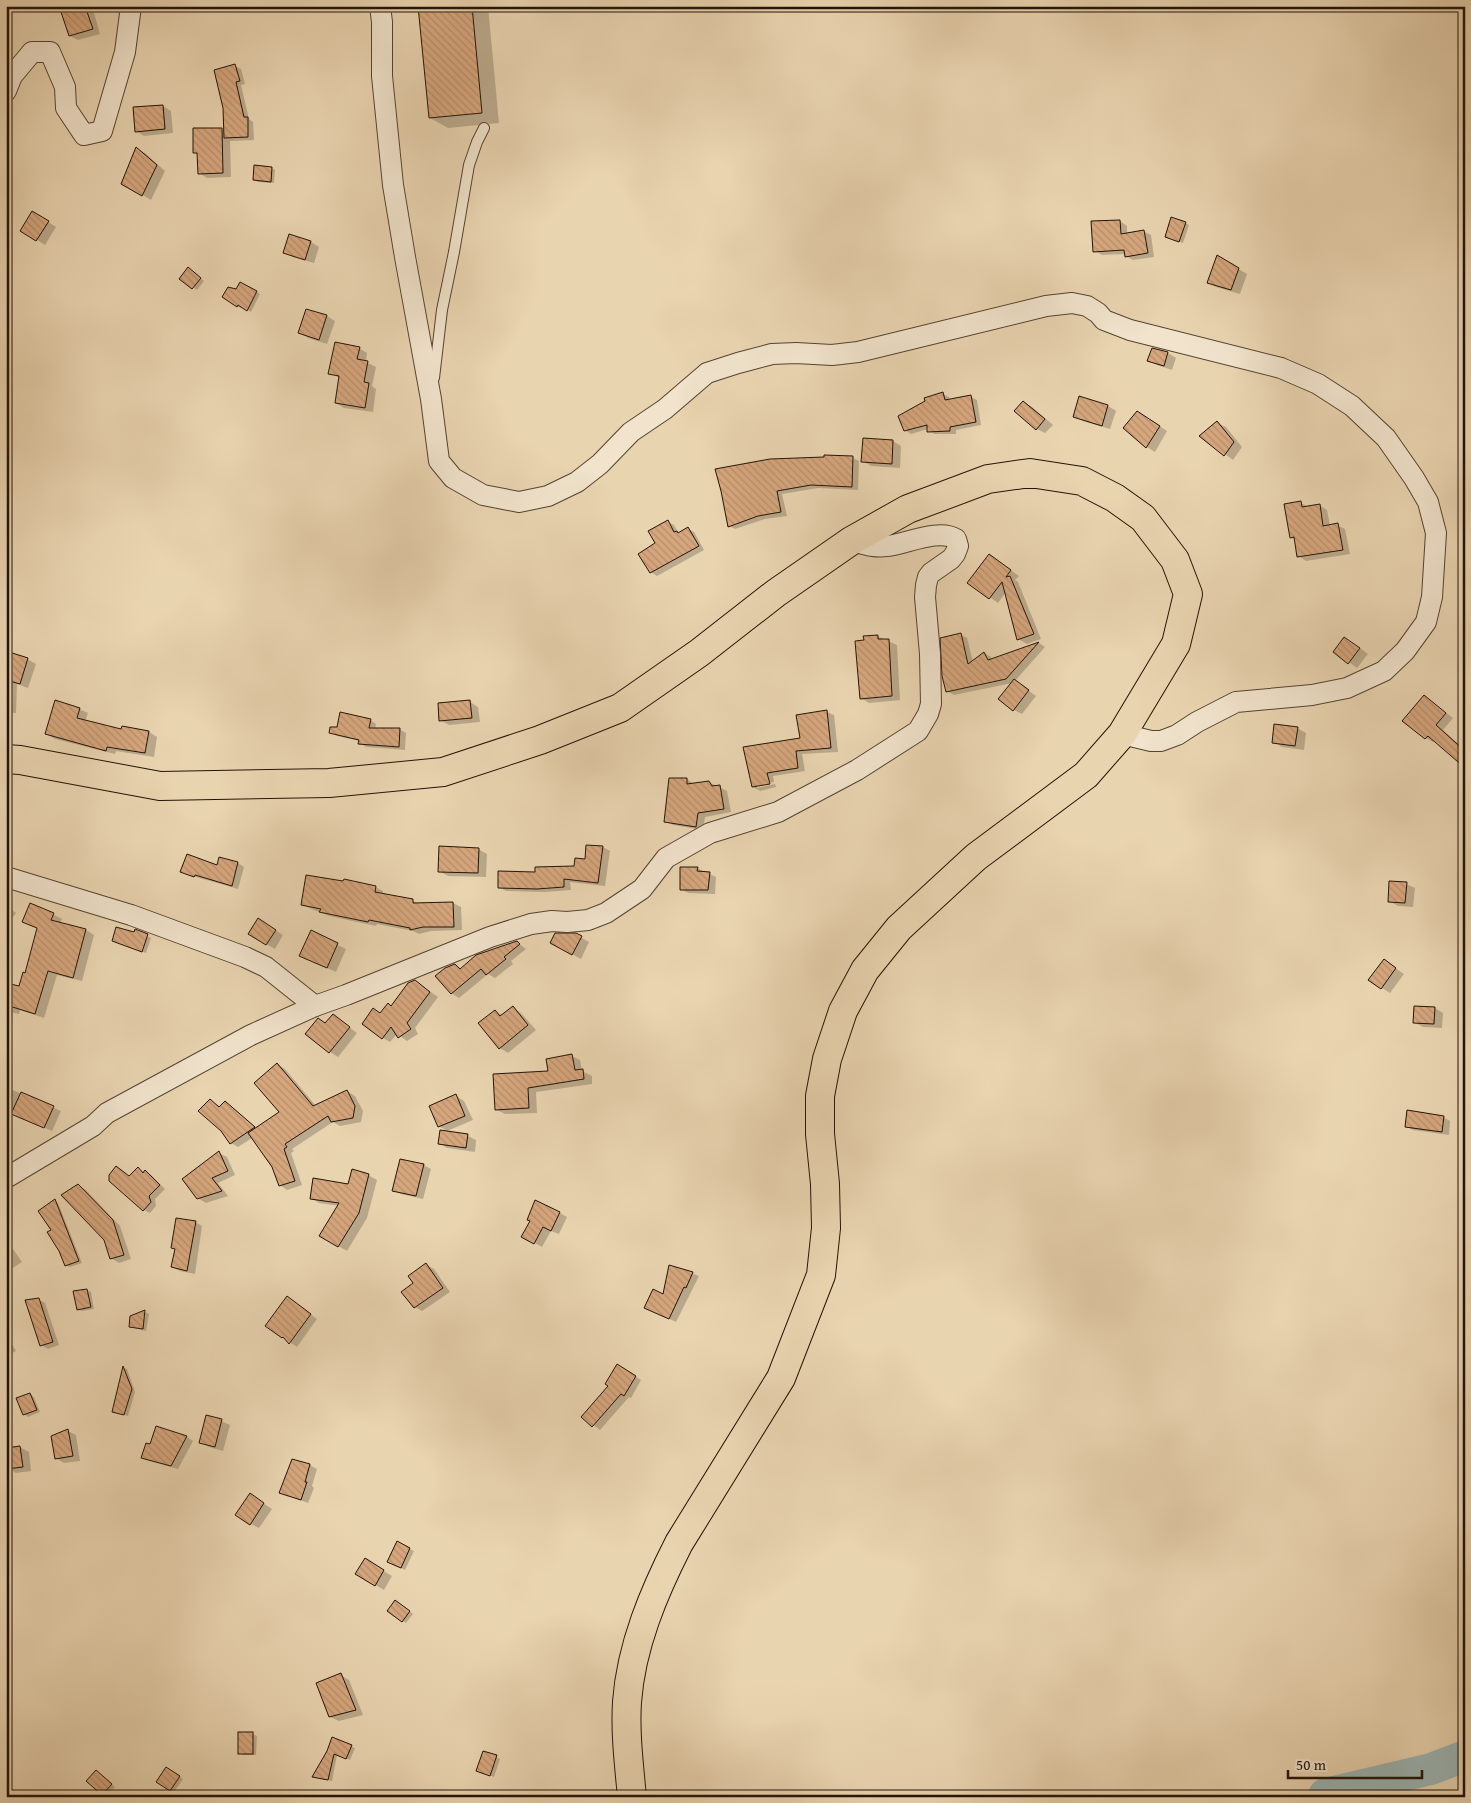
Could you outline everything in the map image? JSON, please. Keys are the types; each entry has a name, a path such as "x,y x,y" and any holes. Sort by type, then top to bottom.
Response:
{"main road":[{"path":"6,760 20,760 160,786 329,783 443,772 540,740 620,708 699,652 776,593 852,541 908,509 988,479 1030,473 1082,480 1115,498 1144,518 1175,560 1188,594 1176,644 1122,734 1086,775 976,856 899,928 865,970 843,1011 827,1059 820,1096 820,1134 825,1184 826,1228 820,1275 781,1378 679,1543 667,1566 643,1626 627,1701 627,1733 632,1797"}],"street":[{"path":"6,91 12,76 32,52 50,52 65,87 66,108 84,135 102,131 125,52 131,6"},
{"path":"380,6 382,22 382,76 393,185 432,399 439,461 452,478 483,495 519,502 548,496 577,482 600,464 631,432 665,409 707,373 738,362 772,354 858,352 1046,306 1072,303 1087,306 1098,313 1104,320 1130,330 1281,368 1318,384 1352,406 1386,438 1428,502 1436,534 1432,597 1426,622 1405,651 1384,671 1347,688 1312,695 1236,702 1197,722 1178,736 1161,741 1151,741 1122,734"},
{"path":"6,1178 93,1126 107,1113 155,1086 251,1035 314,1006 365,988 490,937 531,924 552,921 588,920 606,913 642,889 666,858 710,833 778,812 857,770 918,731 928,714 931,704 926,584 931,573 955,554 958,546 956,539 951,536 923,538 886,546 872,546 852,541"},
{"path":"6,877 131,915 245,957 266,967 314,1006"}],"lane":[{"path":"432,399 442,310 469,165 484,128"}],"building":[{"path":"59,6 85,6 93,29 69,36"},
{"path":"418,6 472,6 482,113 429,118"},
{"path":"235,64 240,81 236,82 244,117 248,117 248,137 224,138 223,108 214,70"},
{"path":"163,105 165,129 135,132 133,107"},
{"path":"193,128 222,128 223,173 198,174 197,153 193,153"},
{"path":"136,147 157,165 142,196 121,184"},
{"path":"254,165 272,167 271,182 253,180"},
{"path":"32,211 49,221 36,241 20,231"},
{"path":"1171,217 1186,222 1179,242 1165,237"},
{"path":"1120,220 1121,234 1144,230 1148,253 1125,257 1124,250 1093,252 1091,221"},
{"path":"289,234 311,241 305,260 283,253"},
{"path":"1217,255 1239,268 1231,290 1207,283"},
{"path":"188,267 201,278 192,289 179,279"},
{"path":"240,282 257,291 247,311 222,297 228,287 236,289"},
{"path":"306,309 327,315 319,340 298,333"},
{"path":"335,342 360,347 357,359 368,361 364,382 369,383 365,408 335,403 339,376 328,374"},
{"path":"1152,348 1168,352 1164,366 1147,361"},
{"path":"943,392 945,400 971,395 976,422 950,427 950,431 927,432 927,425 904,431 898,416 925,401 924,398"},
{"path":"1079,396 1108,405 1102,426 1073,417"},
{"path":"1023,401 1045,419 1036,430 1014,411"},
{"path":"1137,411 1160,426 1146,448 1123,428"},
{"path":"1217,421 1234,442 1224,456 1199,436"},
{"path":"863,438 893,440 892,464 861,462"},
{"path":"824,455 853,456 852,487 811,485 777,491 781,512 758,516 728,527 715,469 770,459 824,457"},
{"path":"1301,501 1302,507 1320,504 1323,526 1338,523 1343,550 1297,557 1294,537 1290,538 1284,504"},
{"path":"668,520 674,532 677,531 678,533 688,527 699,546 650,573 638,554 655,543 648,531"},
{"path":"989,554 1011,570 1006,577 1010,576 1034,634 1017,640 1002,582 989,599 967,583"},
{"path":"961,633 968,664 984,652 988,660 1039,642 1006,679 946,692 942,676 940,638"},
{"path":"878,635 878,639 889,639 892,696 860,699 855,641 864,640 863,636"},
{"path":"1344,637 1360,648 1348,664 1333,652"},
{"path":"6,651 28,658 20,684 6,680"},
{"path":"1014,679 1029,690 1013,711 998,699"},
{"path":"1424,695 1446,713 1436,725 1465,751 1465,768 1428,736 1425,739 1402,721"},
{"path":"55,700 80,708 77,718 121,729 122,726 149,731 145,753 107,747 106,751 45,734"},
{"path":"470,700 472,718 439,721 438,703"},
{"path":"827,710 831,748 796,751 798,768 767,773 770,784 752,787 743,747 800,738 796,715"},
{"path":"340,712 371,719 369,728 400,728 399,747 358,744 359,740 329,733 330,727 337,727"},
{"path":"1274,724 1298,727 1295,746 1272,743"},
{"path":"669,778 687,778 687,784 709,781 712,786 720,785 724,809 698,813 696,827 664,822"},
{"path":"586,845 603,846 598,883 564,879 564,887 537,889 498,888 498,871 535,872 535,867 574,866 575,858 585,859"},
{"path":"439,846 479,848 478,873 438,872"},
{"path":"187,854 217,865 219,857 238,862 232,886 180,872"},
{"path":"680,867 698,867 697,871 710,872 708,890 680,890"},
{"path":"306,875 343,881 344,879 376,886 375,892 413,899 413,903 453,902 454,927 423,927 410,930 410,928 319,912 321,909 301,905"},
{"path":"1389,881 1407,882 1405,903 1388,902"},
{"path":"30,903 54,913 51,920 86,929 73,978 48,971 35,1014 6,1005 6,983 19,986 23,972 25,973 37,928 22,922"},
{"path":"258,918 276,930 266,945 248,934"},
{"path":"116,927 134,932 135,929 148,934 142,952 112,941"},
{"path":"311,930 338,943 327,968 299,956"},
{"path":"555,933 576,933 582,936 572,955 550,943"},
{"path":"517,941 520,944 504,957 506,959 486,975 481,969 451,994 435,976 445,968 455,964 460,969 476,955"},
{"path":"1384,959 1396,968 1381,989 1368,980"},
{"path":"415,980 430,992 407,1023 411,1029 398,1038 391,1027 382,1039 362,1024 373,1008 380,1013 388,1003 391,1006 408,983"},
{"path":"513,1006 528,1025 499,1049 478,1023 495,1010 500,1016"},
{"path":"1414,1006 1435,1007 1434,1024 1413,1023"},
{"path":"333,1014 350,1027 329,1053 305,1034 318,1018 325,1023"},
{"path":"572,1054 575,1070 583,1069 584,1079 528,1088 529,1108 495,1110 493,1074 548,1071 546,1059"},
{"path":"277,1063 313,1106 347,1090 355,1106 353,1118 331,1122 328,1116 285,1144 287,1147 284,1149 295,1181 279,1186 272,1167 248,1133 279,1112 254,1083"},
{"path":"21,1092 54,1106 44,1128 11,1114"},
{"path":"456,1094 465,1116 438,1127 429,1106"},
{"path":"210,1099 219,1107 225,1101 255,1127 230,1144 221,1131 198,1111"},
{"path":"1407,1110 1444,1116 1442,1132 1405,1127"},
{"path":"440,1130 468,1134 466,1148 438,1144"},
{"path":"219,1151 228,1171 212,1178 222,1191 197,1199 182,1179"},
{"path":"400,1159 424,1164 416,1196 392,1191"},
{"path":"116,1166 129,1176 138,1167 143,1173 145,1170 160,1185 149,1196 151,1202 143,1211 109,1181 109,1175"},
{"path":"352,1169 369,1174 359,1213 338,1247 319,1236 339,1203 310,1199 313,1178 348,1184"},
{"path":"78,1184 113,1220 124,1255 110,1259 104,1240 61,1195"},
{"path":"55,1199 79,1261 65,1266 59,1251 47,1232 51,1230 38,1211"},
{"path":"535,1200 560,1212 551,1231 543,1227 534,1244 521,1237 530,1221 527,1220"},
{"path":"176,1218 196,1221 187,1271 171,1267 175,1249 171,1248"},
{"path":"426,1263 443,1288 414,1308 401,1292 413,1283 408,1276"},
{"path":"669,1265 693,1272 669,1319 644,1308 653,1289 663,1294"},
{"path":"87,1289 91,1307 77,1310 73,1291"},
{"path":"287,1296 311,1314 289,1344 283,1337 265,1326"},
{"path":"39,1298 53,1342 40,1346 25,1300"},
{"path":"145,1310 143,1329 129,1327 130,1316"},
{"path":"617,1364 636,1376 624,1396 621,1394 592,1427 581,1417 608,1386 605,1384"},
{"path":"123,1366 132,1389 124,1415 112,1412"},
{"path":"30,1393 37,1410 23,1415 16,1398"},
{"path":"206,1415 222,1419 215,1447 199,1443"},
{"path":"156,1426 187,1436 171,1466 141,1458 146,1443 150,1444"},
{"path":"68,1429 73,1456 55,1459 51,1436"},
{"path":"20,1446 23,1467 6,1469 6,1448"},
{"path":"292,1459 310,1464 301,1500 279,1493"},
{"path":"250,1493 264,1503 250,1525 235,1515"},
{"path":"397,1541 410,1548 401,1568 387,1562"},
{"path":"365,1558 384,1570 375,1586 355,1574"},
{"path":"395,1600 410,1611 402,1622 387,1611"},
{"path":"341,1673 356,1710 329,1717 316,1683"},
{"path":"238,1732 253,1732 253,1754 238,1754"},
{"path":"332,1737 352,1745 346,1759 334,1754 328,1780 312,1777 327,1751"},
{"path":"483,1751 497,1755 490,1776 476,1771"},
{"path":"166,1767 180,1776 170,1791 156,1782"},
{"path":"96,1770 112,1784 102,1795 86,1781"}],"waterway":[{"path":"1323,1797 1325,1794 1431,1769 1465,1756"}]}
